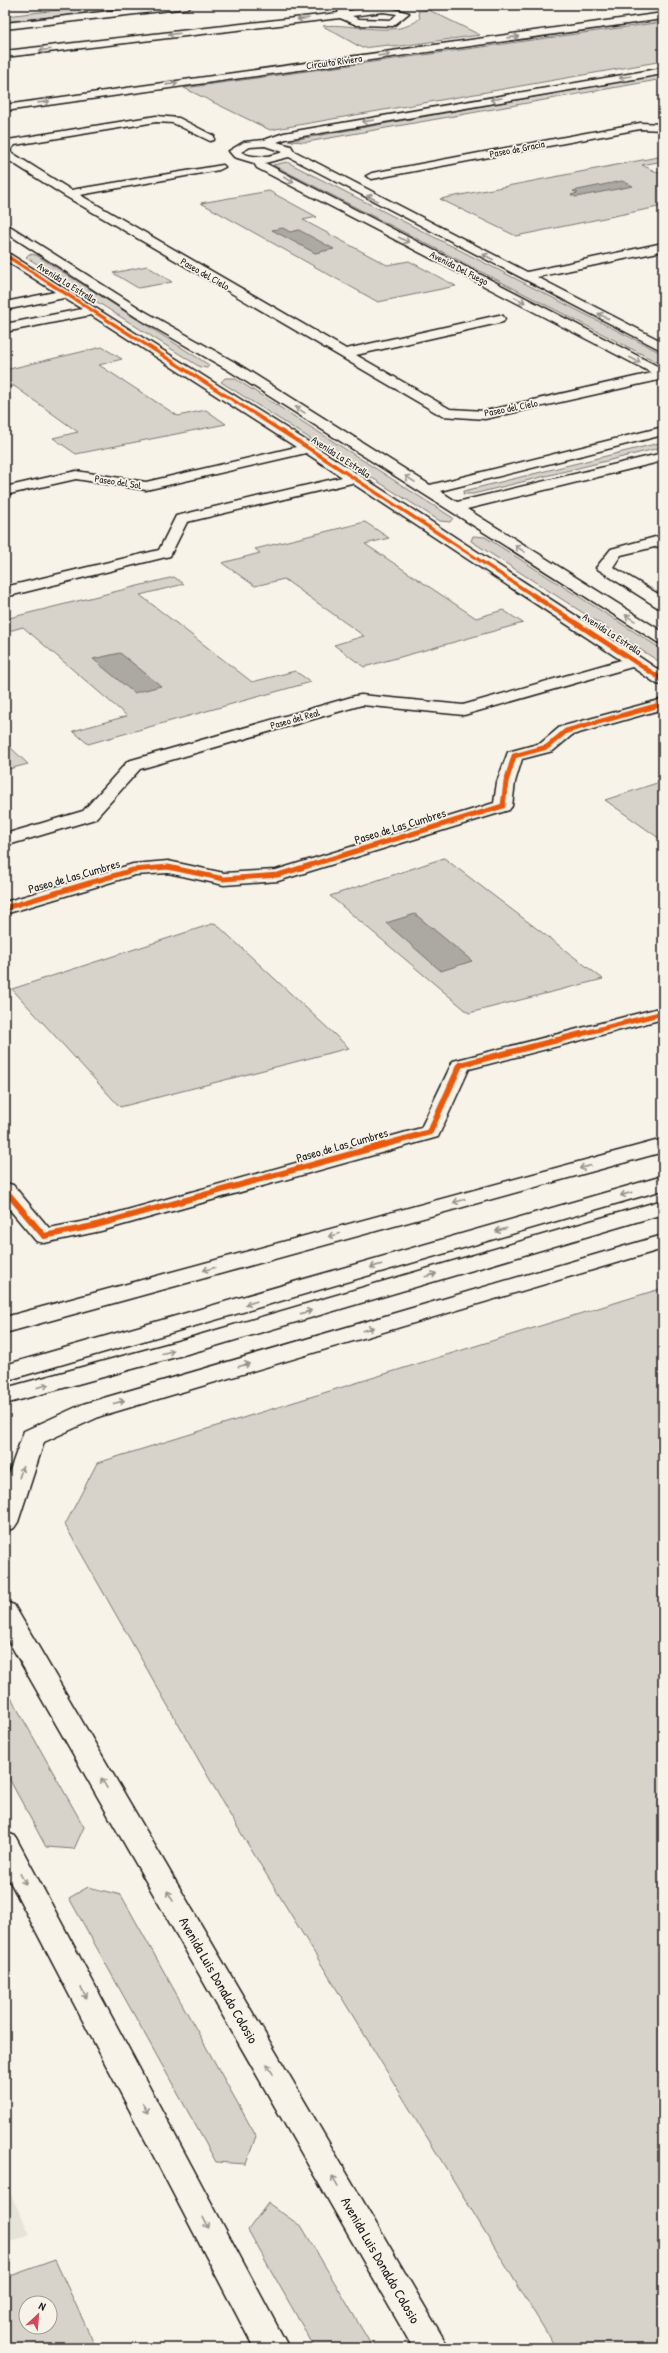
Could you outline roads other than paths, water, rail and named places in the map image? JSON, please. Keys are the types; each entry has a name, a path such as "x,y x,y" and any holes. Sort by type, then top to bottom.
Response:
{"street":[{"path":"5,26 188,5"},
{"path":"337,5 344,9 341,15"},
{"path":"341,15 357,22 394,23 404,13 372,5"},
{"path":"5,54 341,15 383,8 414,5"},
{"name":"Circuito Riviera","path":"5,108 663,16"},
{"path":"305,147 289,151 273,159 257,159 240,156 234,151 248,144 265,143 284,136 663,70"},
{"path":"5,149 12,142 156,119 175,120 210,138"},
{"name":"Paseo de Gracia","path":"372,176 640,126 663,127"},
{"name":"Avenida Del Fuego","path":"265,143 282,146 332,177 663,347"},
{"name":"Paseo del Cielo","path":"5,153 69,194 342,354 447,413 485,415 663,374"},
{"name":"Avenida Del Fuego","path":"257,159 262,166 663,374"},
{"path":"69,194 219,167"},
{"name":"Avenida La Estrella","path":"5,228 140,314 233,367 455,507 482,526 663,639"},
{"path":"5,252 35,246"},
{"path":"526,276 663,247"},
{"name":"Avenida La Estrella","path":"5,256 308,448 663,680"},
{"path":"5,306 66,294"},
{"path":"5,328 93,311"},
{"path":"342,354 499,319"},
{"path":"194,375 233,367"},
{"path":"428,490 663,431"},
{"name":"Paseo del Sol","path":"5,491 76,475 146,486 308,448"},
{"path":"455,507 663,457"},
{"path":"5,592 165,553 181,519 354,478"},
{"path":"440,535 482,526"},
{"path":"663,540 616,552 604,568 663,604"},
{"name":"Paseo del Real","path":"5,840 88,816 134,765 141,762 361,700 464,710 635,661"},
{"name":"Paseo de Las Cumbres","path":"5,908 133,870 168,868 224,879 278,875 503,806 506,782 514,756 548,747 566,731 663,704"},
{"name":"Paseo de Las Cumbres","path":"5,1190 44,1236 93,1226 430,1132 460,1065 663,1013"},
{"path":"5,1325 663,1145"},
{"path":"5,1373 663,1183"},
{"path":"5,1396 205,1342 663,1207"},
{"path":"5,1522 32,1437 92,1410 663,1242"},
{"name":"Avenida Luis Donaldo Colosio","path":"5,1612 432,2348"},
{"path":"5,1844 272,2348"}]}
